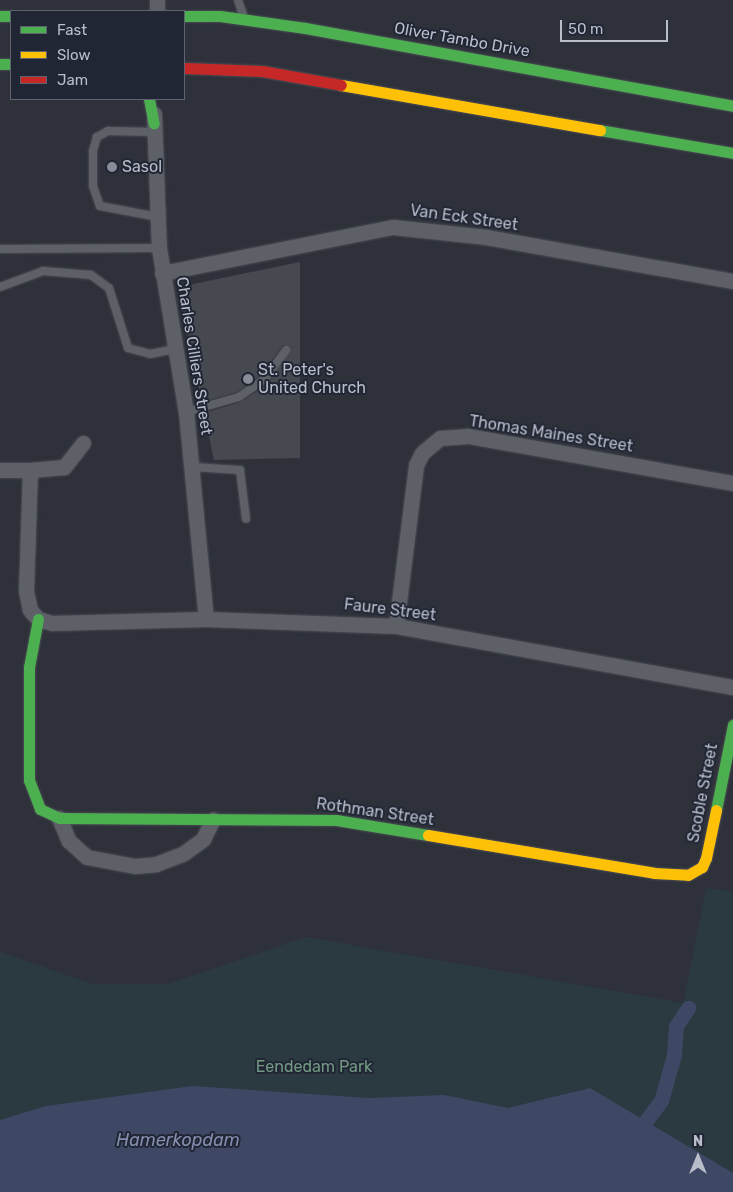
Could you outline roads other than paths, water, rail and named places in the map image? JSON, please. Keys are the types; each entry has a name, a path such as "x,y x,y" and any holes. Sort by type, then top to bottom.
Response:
{"street":[{"name":"Oliver Tambo Drive","path":"185,16 245,20 733,106"},
{"path":"185,68 262,71 733,153"},
{"path":"185,79 228,69"},
{"path":"153,113 164,100"},
{"name":"Charles Cilliers Street","path":"153,113 159,248 186,412 193,467 206,619"},
{"name":"Van Eck Street","path":"162,273 393,227 486,237 733,281"},
{"name":"Thomas Maines Street","path":"396,626 416,465 426,449 440,438 468,436 733,483"},
{"path":"0,470 64,467 83,443"},
{"path":"30,470 26,592 30,610 38,619"},
{"name":"Faure Street","path":"38,619 52,623 206,619 396,626 733,687"},
{"name":"Rothman Street","path":"38,619 29,667 27,728 29,780 40,809 60,818 336,820 674,876 688,875 702,867"},
{"name":"Scoble Street","path":"702,867 733,725"},
{"path":"60,818 69,841 87,857 136,866 156,864 184,853 203,838 213,819"}],"lane":[{"path":"238,0 245,20"},
{"path":"153,113 97,137 93,151 93,186 100,206 158,217"},
{"path":"0,249 159,248"},
{"path":"0,287 43,271 91,275 109,288 128,348 150,354 176,349"},
{"path":"186,412 239,397 265,379 286,350"},
{"path":"193,467 240,470 246,519"}],"water":[{"name":"Hamerkopdam","path":"192,1086 369,1098 444,1095 508,1108 590,1088 733,1173 733,1192 0,1192 0,1120 46,1106"}],"waterway":[{"path":"645,1122 661,1101 674,1055 676,1026 688,1008"}],"place":[{"name":"Sasol","path":"112,167"},
{"name":"St. Peter's United Church","path":"248,379"}],"park label":[{"name":"Eendedam Park","path":"314,1067"}]}
